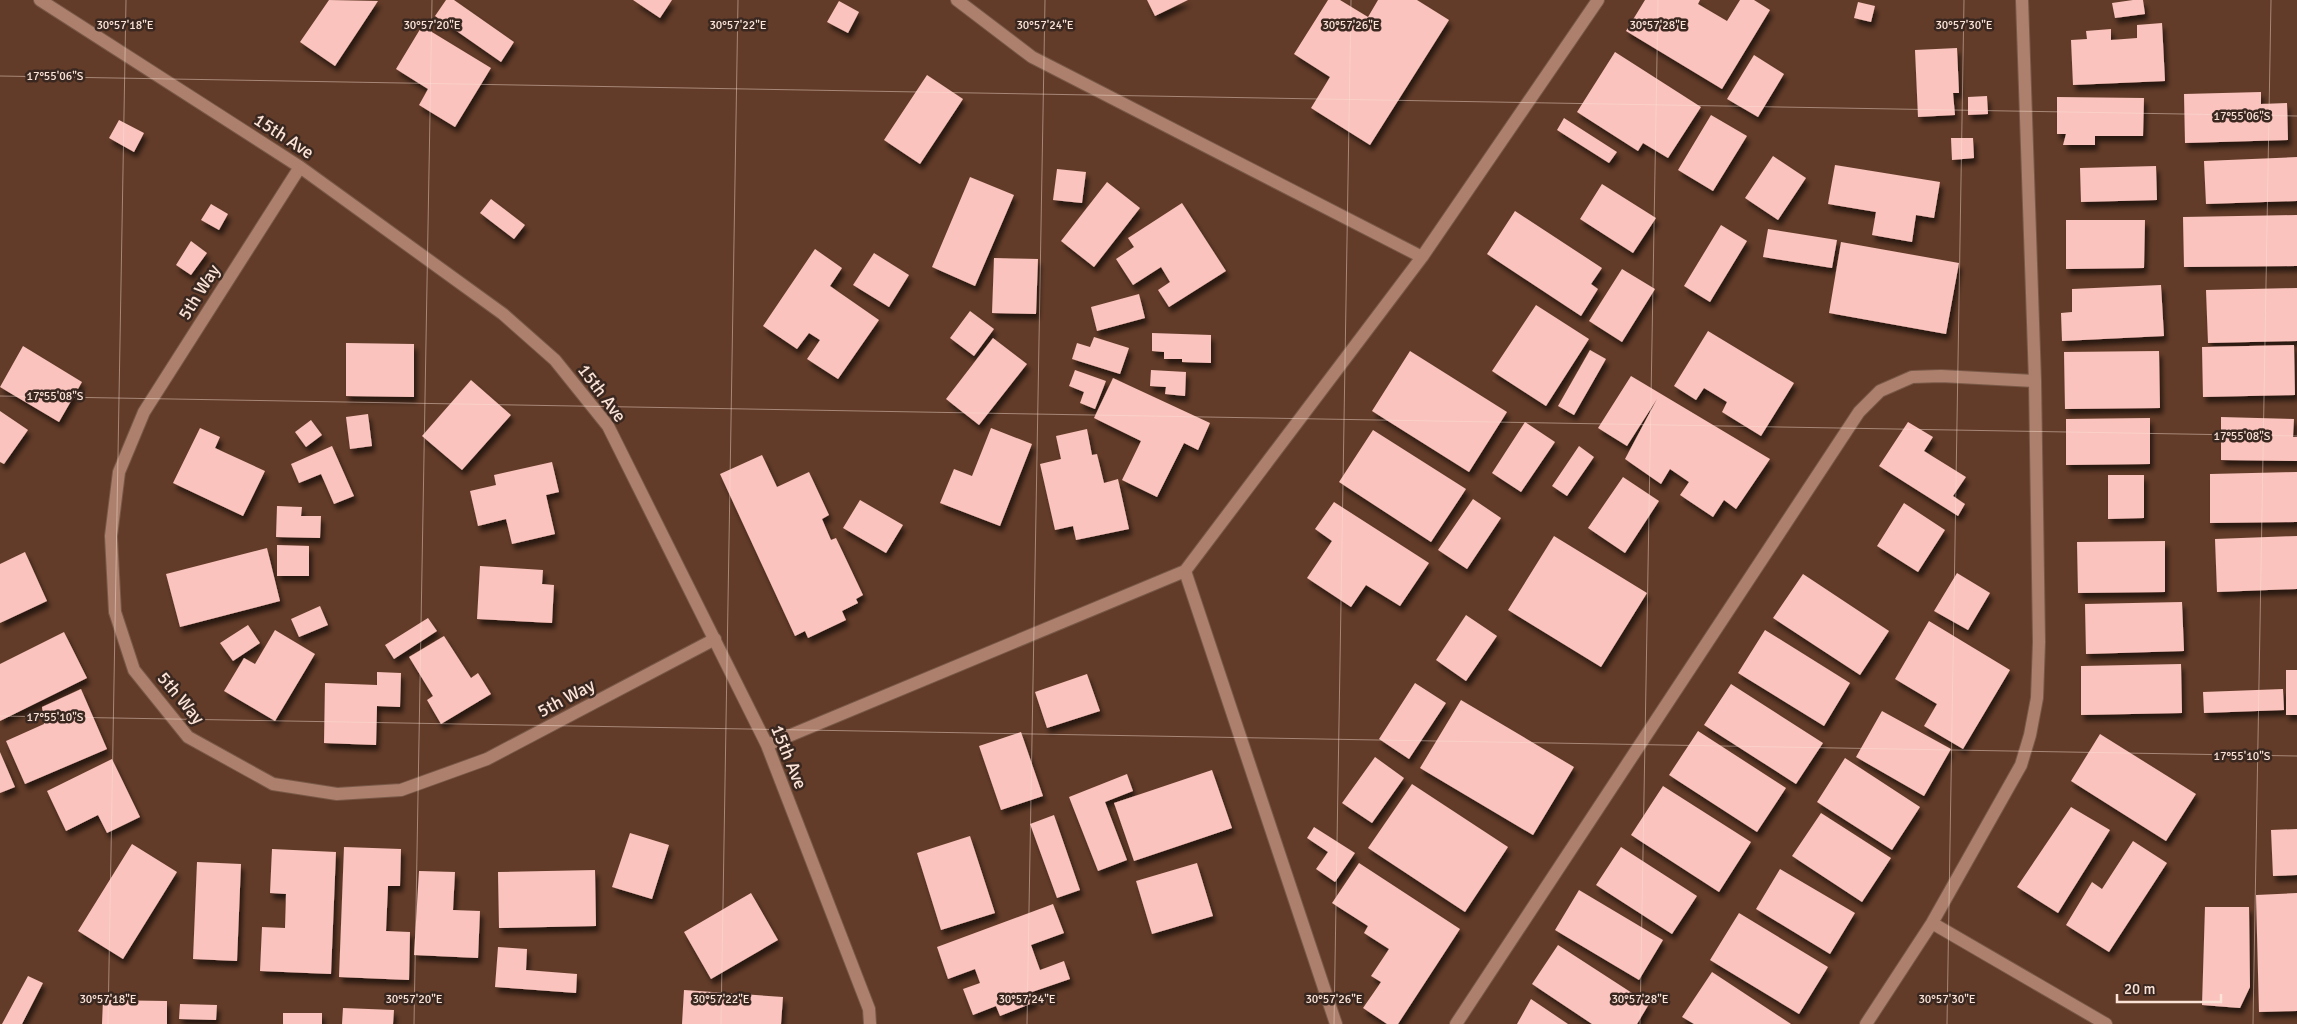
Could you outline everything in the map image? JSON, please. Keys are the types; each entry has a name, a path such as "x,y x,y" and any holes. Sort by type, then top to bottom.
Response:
{"street":[{"name":"15th Ave","path":"40,0 300,166 504,314 555,360 608,426 767,745 869,1009 870,1024"},
{"path":"957,0 1032,56 1422,257"},
{"path":"767,745 1185,571 1422,257 1598,0"},
{"path":"1866,1024 1932,923 2021,765 2030,735 2036,698 2039,642 2035,381 2022,0"},
{"name":"5th Way","path":"300,166 144,412 119,472 111,536 115,612 134,670 188,737 273,784 337,794 401,790 487,759 715,639"},
{"path":"1456,1024 1860,412 1880,391 1912,377 1941,376 2035,381"},
{"path":"1185,571 1336,1024"},
{"path":"1932,923 2106,1024"}],"building":[{"path":"329,0 378,1 335,66 300,42"},
{"path":"446,0 454,0 514,42 501,62 435,16"},
{"path":"633,0 672,0 660,18"},
{"path":"1147,0 1188,0 1155,16"},
{"path":"1328,0 1340,0 1368,17 1378,0 1417,0 1449,20 1370,145 1311,108 1330,77 1294,54"},
{"path":"1645,0 1700,0 1698,4 1727,21 1740,0 1754,0 1770,10 1722,89 1626,31"},
{"path":"2143,0 2145,14 2115,18 2112,3"},
{"path":"839,1 859,12 848,33 827,22"},
{"path":"1858,2 1875,6 1871,22 1854,18"},
{"path":"2162,23 2165,81 2073,85 2071,40 2087,39 2086,31 2111,29 2111,40 2137,38 2137,25"},
{"path":"422,26 491,68 455,127 419,105 428,89 396,69"},
{"path":"1957,48 1959,93 1953,93 1955,115 1918,117 1915,50"},
{"path":"1615,52 1701,107 1668,158 1643,143 1638,151 1577,112"},
{"path":"1754,55 1784,74 1758,117 1727,99"},
{"path":"927,75 963,99 920,164 884,140"},
{"path":"2261,92 2261,104 2287,103 2288,140 2185,143 2184,94"},
{"path":"1987,96 1988,114 1968,115 1968,97"},
{"path":"2057,97 2144,98 2143,136 2095,136 2095,145 2063,145 2066,134 2057,134"},
{"path":"1711,115 1747,136 1713,191 1678,170"},
{"path":"1564,118 1617,152 1609,163 1557,130"},
{"path":"119,120 144,133 134,152 109,138"},
{"path":"1951,138 1973,138 1974,158 1952,160"},
{"path":"1773,156 1806,178 1778,220 1745,198"},
{"path":"2297,157 2297,201 2206,204 2204,161"},
{"path":"1835,165 1940,182 1934,218 1916,215 1912,242 1872,235 1876,212 1828,204"},
{"path":"2156,166 2157,200 2081,202 2080,168"},
{"path":"1057,169 1086,172 1082,203 1053,200"},
{"path":"970,177 1014,195 975,286 932,267"},
{"path":"1107,182 1140,208 1094,267 1061,241"},
{"path":"1602,184 1656,218 1633,253 1580,219"},
{"path":"491,199 525,225 514,239 480,213"},
{"path":"1182,203 1226,271 1169,307 1158,290 1170,282 1161,267 1133,285 1116,259 1134,247 1128,238"},
{"path":"211,204 228,214 219,230 201,220"},
{"path":"1515,211 1602,268 1591,284 1598,289 1581,316 1487,254"},
{"path":"2297,215 2297,266 2184,267 2183,217"},
{"path":"2066,220 2145,220 2144,268 2066,269"},
{"path":"1721,225 1747,241 1710,302 1684,286"},
{"path":"1768,229 1837,240 1832,268 1763,257"},
{"path":"191,241 207,253 191,275 176,265"},
{"path":"1841,242 1959,263 1946,334 1829,313"},
{"path":"815,249 842,268 830,286 879,320 838,379 807,359 820,340 809,333 797,349 763,326"},
{"path":"874,253 909,275 889,307 853,285"},
{"path":"994,258 1038,259 1036,314 992,313"},
{"path":"1622,269 1655,289 1622,342 1589,321"},
{"path":"2161,285 2164,336 2062,341 2061,313 2072,312 2072,289"},
{"path":"2297,288 2297,341 2208,343 2206,290"},
{"path":"1139,294 1145,318 1097,331 1091,307"},
{"path":"1536,305 1589,339 1546,406 1492,371"},
{"path":"970,311 994,329 974,356 950,338"},
{"path":"1708,331 1794,383 1761,436 1722,412 1727,402 1704,388 1696,400 1674,386"},
{"path":"1152,333 1211,335 1211,363 1182,362 1182,359 1164,359 1164,352 1152,351"},
{"path":"1094,337 1129,348 1120,374 1072,359 1077,343 1090,347"},
{"path":"993,338 1027,364 979,425 946,399"},
{"path":"346,343 414,344 414,397 346,396"},
{"path":"2294,345 2295,395 2203,397 2202,347"},
{"path":"23,346 82,382 59,422 0,387"},
{"path":"1590,350 1606,359 1574,415 1558,406"},
{"path":"1410,351 1507,412 1469,472 1372,411"},
{"path":"2159,351 2160,408 2065,409 2064,352"},
{"path":"1075,370 1106,381 1095,409 1080,403 1084,392 1069,386"},
{"path":"1151,370 1186,372 1185,396 1165,394 1166,387 1150,386"},
{"path":"1631,376 1770,459 1736,509 1724,500 1713,517 1680,495 1689,482 1670,469 1661,484 1625,459 1657,399 1627,446 1598,428"},
{"path":"1113,378 1210,423 1198,450 1184,443 1157,497 1122,480 1141,441 1094,418"},
{"path":"471,380 511,415 462,470 422,436"},
{"path":"0,411 28,430 4,464 0,462"},
{"path":"368,414 372,446 350,449 346,417"},
{"path":"2221,417 2294,419 2293,437 2297,437 2297,461 2221,460"},
{"path":"2150,418 2150,464 2066,465 2066,419"},
{"path":"311,420 322,435 306,447 295,432"},
{"path":"1525,422 1555,442 1521,492 1492,473"},
{"path":"1908,422 1933,437 1924,451 1966,477 1953,496 1965,504 1958,516 1879,466"},
{"path":"200,428 220,437 215,448 265,471 243,516 173,483"},
{"path":"991,428 1032,444 1000,526 940,503 954,469 972,476"},
{"path":"1087,429 1092,455 1097,454 1104,483 1118,479 1129,529 1076,540 1073,526 1055,530 1040,464 1061,459 1056,436"},
{"path":"1373,430 1466,489 1431,542 1339,482"},
{"path":"332,446 354,496 334,504 321,474 299,483 291,464"},
{"path":"1579,446 1594,457 1567,496 1552,486"},
{"path":"762,455 777,487 809,472 829,515 822,519 831,540 836,538 863,595 856,599 858,603 842,611 846,620 808,638 805,631 795,636 720,474"},
{"path":"552,462 559,492 546,495 555,534 512,544 506,519 478,526 470,491 496,485 494,475"},
{"path":"2297,472 2297,522 2210,523 2210,474"},
{"path":"2108,475 2144,475 2144,518 2108,519"},
{"path":"1623,477 1659,501 1625,553 1588,528"},
{"path":"1473,499 1501,518 1467,569 1438,550"},
{"path":"860,500 903,525 886,553 843,528"},
{"path":"1334,502 1429,563 1400,606 1366,585 1351,607 1307,578 1332,541 1315,529"},
{"path":"1904,503 1945,530 1918,572 1877,546"},
{"path":"277,506 302,507 301,516 321,516 320,538 276,537"},
{"path":"1554,536 1647,593 1601,667 1508,610"},
{"path":"2297,536 2297,589 2217,592 2215,539"},
{"path":"2165,541 2165,592 2078,593 2077,542"},
{"path":"277,545 309,546 309,576 277,576"},
{"path":"267,548 280,601 180,627 166,574"},
{"path":"25,552 47,601 0,623 0,564"},
{"path":"480,566 543,570 542,584 554,585 552,623 477,619"},
{"path":"1957,573 1990,593 1968,630 1934,611"},
{"path":"1803,574 1889,631 1860,675 1773,618"},
{"path":"2182,602 2184,651 2086,654 2085,604"},
{"path":"320,606 328,625 299,637 291,619"},
{"path":"1466,615 1497,636 1466,681 1436,660"},
{"path":"428,618 437,631 394,659 385,645"},
{"path":"1929,621 2010,670 1963,749 1924,726 1937,704 1895,679"},
{"path":"248,625 260,643 233,661 220,643"},
{"path":"275,630 315,654 275,721 224,691 244,658 255,664"},
{"path":"1765,630 1850,683 1824,726 1738,673"},
{"path":"64,632 87,678 0,721 0,664"},
{"path":"444,636 471,678 478,673 491,694 441,724 427,700 433,696 409,657"},
{"path":"2181,664 2182,713 2081,715 2081,666"},
{"path":"2286,670 2297,670 2297,715 2286,715"},
{"path":"377,672 401,673 400,707 377,706 376,745 324,743 325,683 377,685"},
{"path":"1087,674 1100,711 1047,728 1035,692"},
{"path":"1415,683 1446,703 1409,759 1379,739"},
{"path":"1731,684 1823,743 1796,784 1704,725"},
{"path":"81,689 107,749 25,784 6,741 44,724 42,707"},
{"path":"2283,689 2284,710 2204,713 2203,692"},
{"path":"1461,700 1574,767 1533,835 1420,768"},
{"path":"1882,711 1951,749 1924,796 1856,757"},
{"path":"1698,731 1786,788 1757,832 1669,775"},
{"path":"1021,732 1043,796 1001,810 979,746"},
{"path":"2100,734 2196,794 2166,841 2071,781"},
{"path":"0,752 15,787 0,793"},
{"path":"1375,757 1404,778 1372,823 1342,803"},
{"path":"1845,758 1920,807 1892,850 1817,802"},
{"path":"112,759 140,817 107,833 98,815 66,831 47,791"},
{"path":"1212,770 1232,828 1134,861 1114,803"},
{"path":"1127,774 1133,791 1105,802 1127,860 1098,871 1069,797"},
{"path":"1412,784 1508,847 1465,912 1368,848"},
{"path":"1663,786 1751,842 1719,892 1631,835"},
{"path":"2071,807 2110,830 2058,913 2017,887"},
{"path":"1821,813 1891,858 1862,902 1792,856"},
{"path":"1054,815 1080,890 1057,898 1030,824"},
{"path":"1314,827 1355,853 1335,882 1316,869 1328,852 1307,838"},
{"path":"2297,829 2297,875 2273,876 2271,830"},
{"path":"630,833 669,845 652,899 612,887"},
{"path":"970,836 995,913 941,930 917,853"},
{"path":"2133,841 2167,863 2109,952 2066,925 2092,882 2102,889"},
{"path":"132,844 177,872 123,959 78,931"},
{"path":"344,847 401,849 400,886 388,886 386,931 410,932 409,980 339,977"},
{"path":"1621,847 1697,896 1672,934 1596,885"},
{"path":"272,849 336,852 331,974 260,971 262,927 285,928 286,894 270,893"},
{"path":"197,862 241,864 237,961 193,959"},
{"path":"1197,863 1213,916 1152,934 1136,881"},
{"path":"1359,863 1460,929 1398,1024 1387,1024 1363,1008 1381,982 1371,976 1389,949 1364,933 1368,926 1332,903"},
{"path":"1780,869 1855,913 1830,954 1756,909"},
{"path":"595,870 596,926 499,928 498,872"},
{"path":"419,871 455,872 453,910 480,911 478,958 414,955"},
{"path":"1579,890 1663,940 1639,980 1555,930"},
{"path":"751,893 778,940 711,979 684,932"},
{"path":"2297,893 2297,1011 2259,1012 2256,895"},
{"path":"1053,904 1064,933 1031,945 1040,970 1064,961 1070,979 1032,992 1035,1002 1000,1016 996,1006 973,1015 963,989 980,983 975,969 948,979 937,947"},
{"path":"2205,907 2249,907 2250,987 2240,1008 2202,1005"},
{"path":"1739,913 1828,967 1799,1014 1710,960"},
{"path":"1558,945 1649,1004 1637,1024 1592,1024 1532,984"},
{"path":"498,947 527,949 526,970 577,974 576,993 495,987"},
{"path":"1712,972 1791,1024 1694,1024 1682,1017"},
{"path":"28,976 43,983 22,1024 2,1024"},
{"path":"684,990 783,997 781,1024 682,1024"},
{"path":"1531,999 1568,1024 1517,1024"},
{"path":"103,1000 167,1001 167,1024 102,1024"},
{"path":"180,1004 217,1005 216,1020 179,1019"},
{"path":"343,1008 394,1010 393,1024 342,1024"},
{"path":"283,1013 322,1013 322,1024 283,1024"}]}
